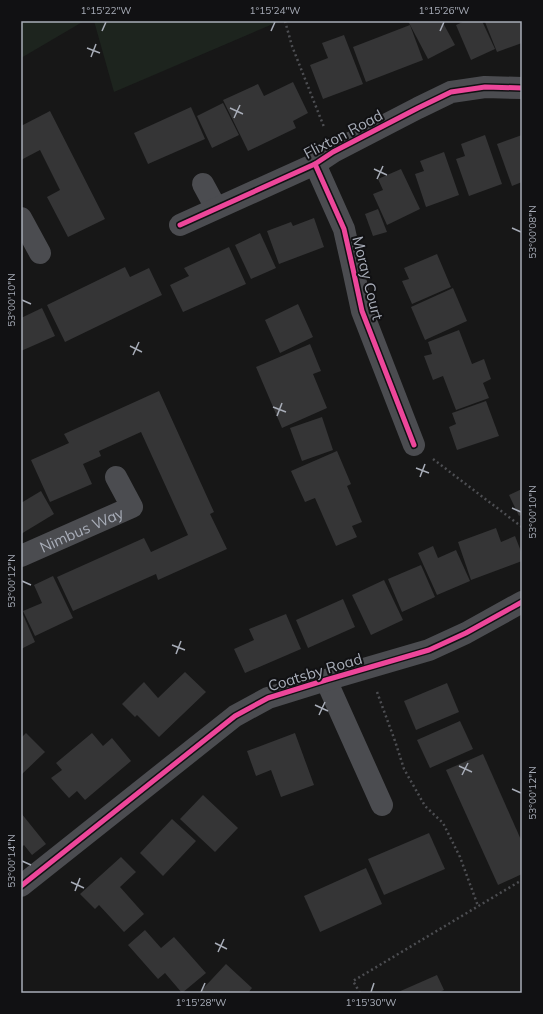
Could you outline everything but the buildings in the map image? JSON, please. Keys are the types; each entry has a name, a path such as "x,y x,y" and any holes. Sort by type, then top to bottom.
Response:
{"street":[{"name":"Flixton Road","path":"180,225 315,164 333,152 451,92 485,87 522,88"},
{"name":"Moray Court","path":"315,164 344,229 362,311 414,445"},
{"path":"203,184 216,208"},
{"path":"21,218 40,253"},
{"name":"Nimbus Way","path":"21,556 132,507 116,477"},
{"name":"Coatsby Road","path":"21,886 235,716 268,698 429,650 466,633 522,602"},
{"path":"326,680 382,805"}],"path":[{"path":"285,21 292,46 333,152"},
{"path":"414,445 522,527"},
{"path":"368,667 396,741 404,769 425,806 443,823 460,857 478,906"},
{"path":"360,993 353,981 522,880"}],"shaded area":[{"path":"21,21 84,21 21,58"},
{"path":"94,21 280,21 114,92"}],"cycle path":[{"path":"180,225 315,164 333,152 451,92 485,87 522,88"},
{"path":"315,164 344,229 362,311 414,445"},
{"path":"21,886 235,716 268,698 429,650 466,633 522,602"}]}
